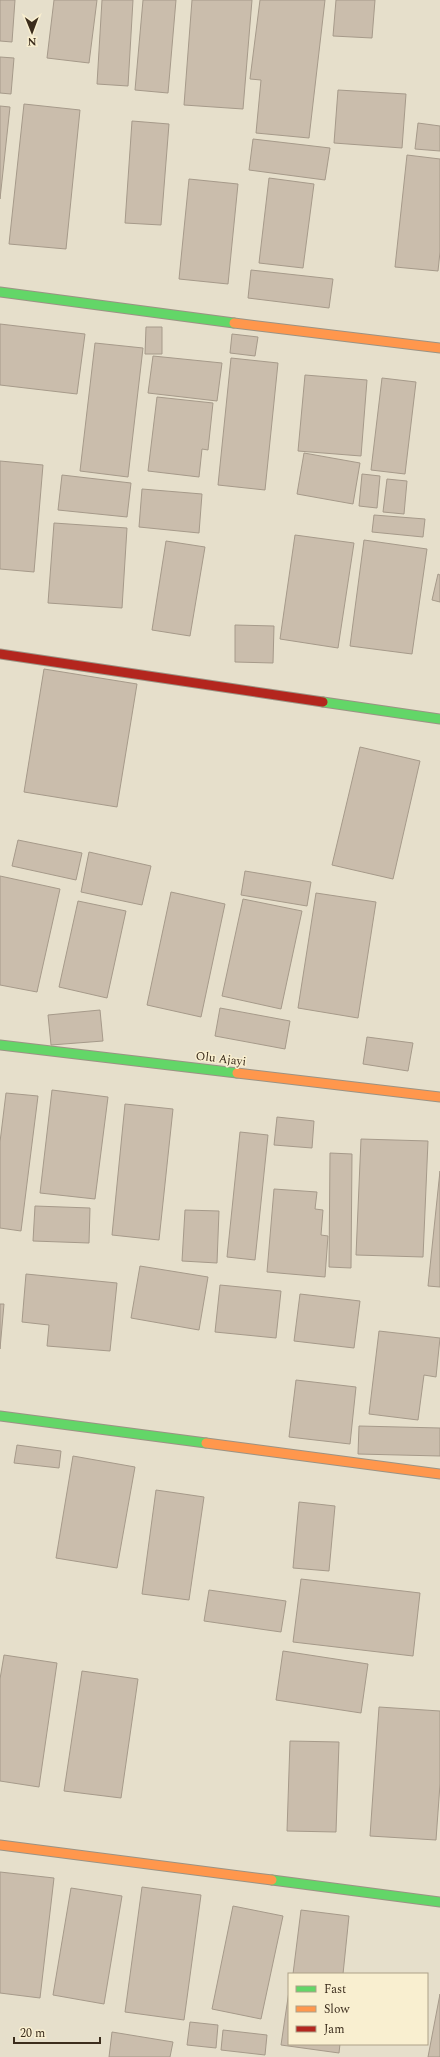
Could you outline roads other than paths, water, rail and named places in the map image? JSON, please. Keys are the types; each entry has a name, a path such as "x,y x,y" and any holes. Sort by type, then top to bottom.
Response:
{"street":[{"path":"0,292 358,339 440,348"},
{"path":"0,654 440,719"},
{"name":"Olu Ajayi","path":"0,1045 440,1097"},
{"path":"0,1416 440,1474"},
{"path":"0,1845 440,1902"}]}
